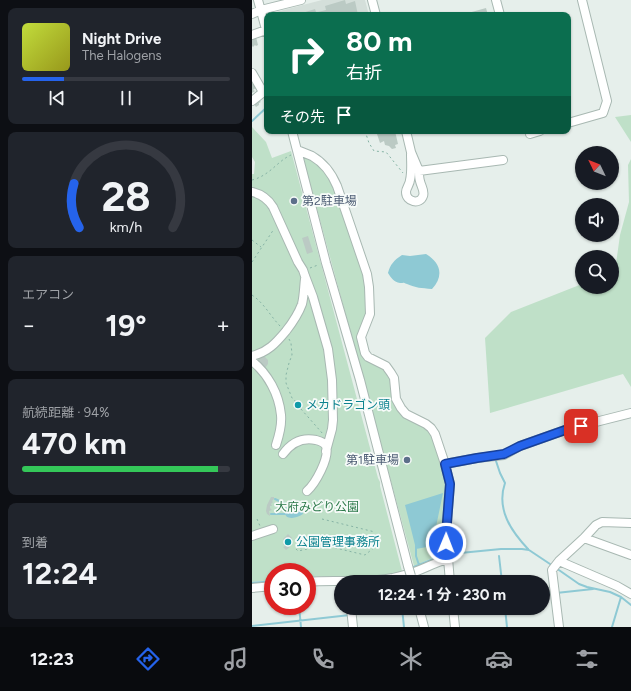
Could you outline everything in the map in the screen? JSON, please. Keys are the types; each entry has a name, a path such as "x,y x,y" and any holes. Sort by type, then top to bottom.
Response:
{"street":[{"path":"258,0 264,21"},
{"path":"252,14 261,10 301,0"},
{"path":"372,0 375,12"},
{"path":"496,0 499,12"},
{"path":"571,122 602,113 608,101 582,0"},
{"path":"252,35 264,33"},
{"path":"252,73 264,90"},
{"path":"252,101 264,92"},
{"path":"293,134 326,263 360,380 411,575"},
{"path":"407,134 411,152 419,171 420,181 424,192 420,200 415,202 410,200 406,191 410,181 411,152"},
{"path":"297,152 311,156 321,163 332,176 340,193 367,274 370,314 361,337 365,353 368,358 386,366 391,373 394,378 396,400 406,414 426,424 435,434 450,484 446,535 449,575"},
{"path":"419,171 504,160"},
{"path":"252,192 270,201 304,273 313,297 328,349 332,380 332,429 322,468 316,481 307,491"},
{"path":"252,356 260,354 270,348 281,338 293,323 298,315 302,303 304,273"},
{"path":"252,361 264,373 273,386 278,400 281,419 276,446"},
{"path":"445,464 504,454 520,446 568,429 631,413"},
{"path":"283,454 297,442 309,439 319,440 324,443 326,446 326,451"},
{"path":"559,627 555,594 556,565 596,525 602,522 631,523"},
{"path":"252,536 273,529"},
{"path":"584,538 631,555"},
{"path":"403,575 416,571 447,556"},
{"path":"556,565 617,586 631,594"},
{"path":"316,581 334,582"},
{"path":"252,588 264,587"},
{"path":"352,615 353,627"},
{"path":"421,615 424,627"},
{"path":"454,615 455,627"}],"path":[{"path":"366,134 369,144 374,151 386,152 410,181"},
{"path":"252,180 261,177 286,157 297,152"},
{"path":"252,262 280,222"},
{"path":"252,240 262,247"},
{"path":"304,273 326,263"},
{"path":"292,398 295,401"},
{"path":"301,409 329,441"},
{"path":"279,508 285,509"},
{"path":"322,519 375,532"},
{"path":"308,536 318,544 365,555 376,546"},
{"path":"296,549 298,551 323,545"}],"shaded area":[{"path":"322,0 365,0 368,12 276,12"}],"green space":[{"path":"631,115 631,142 615,117"},
{"name":"大府みどり公園","path":"252,127 266,142 272,158 291,151 380,482 402,571 385,575 334,575 334,577 316,577 316,563 264,563 264,581 252,582 252,174 254,174 255,162 252,157"},
{"name":"大府みどり公園","path":"302,154 311,158 323,168 336,187 367,287 367,313 362,329 364,358 386,369 390,374 394,401 429,430 437,447 447,486 440,542 444,553 414,566"},
{"path":"631,159 631,387 623,374 490,413 485,338 511,312 575,287 575,294 619,294 618,250 620,235 629,202 628,165"}],"water":[{"path":"426,254 435,261 439,270 438,279 432,289 419,288 400,283 393,280 388,273 393,263 402,255 410,256"},
{"path":"443,493 432,546 416,549 405,505"},
{"path":"292,503 300,507 303,514 292,518 286,516 286,508"}],"building":[{"path":"345,0 346,4 355,1 357,12 318,12 326,10 325,6"},
{"path":"486,8 487,12 472,12"},
{"path":"315,9 316,12 306,12"},
{"path":"256,37 258,45 253,47 252,39"},
{"path":"254,82 257,87 252,93 252,84"},
{"path":"259,100 261,102 256,107 254,104"},
{"path":"377,134 396,134 398,144 395,145 396,148 392,149 385,145 384,141 380,143"},
{"path":"308,236 313,252 307,254 302,238"},
{"path":"261,357 265,357 268,360 268,364 265,368 263,368 257,361"},
{"name":"メカドラゴン頭","path":"296,400 302,408 300,409 294,402"},
{"path":"271,497 274,497 274,499 271,504 272,506 270,506 272,510 269,511 270,516 266,511"},
{"name":"公園管理事務所","path":"288,534 292,538 288,545 290,547 286,550 283,547 285,546 283,544 286,542 283,539"},
{"path":"304,539 307,543 304,548 303,547 301,549 298,545"}],"waterway":[{"path":"252,121 264,110"},
{"path":"495,458 505,483 502,502 504,511 516,535 528,549"},
{"path":"275,499 288,505"},
{"path":"271,514 285,514"},
{"path":"416,546 416,556 419,565"},
{"path":"450,554 501,549 522,549 529,550 553,566"},
{"path":"411,568 446,554"},
{"path":"499,556 501,575"},
{"path":"556,568 579,584 610,592 621,597 631,605"},
{"path":"252,583 264,582"},
{"path":"556,593 593,589"},
{"path":"612,627 621,597"},
{"path":"300,615 301,627"},
{"path":"252,626 350,615"},
{"path":"403,615 404,627"},
{"path":"506,615 507,627"}],"place":[{"name":"第2駐車場","path":"294,201"},
{"name":"メカドラゴン頭","path":"298,405"},
{"name":"第1駐車場","path":"407,460"},
{"name":"公園管理事務所","path":"288,542"}],"route":[{"path":"446,543 450,484 445,464 504,454 520,446 581,426"}]}
